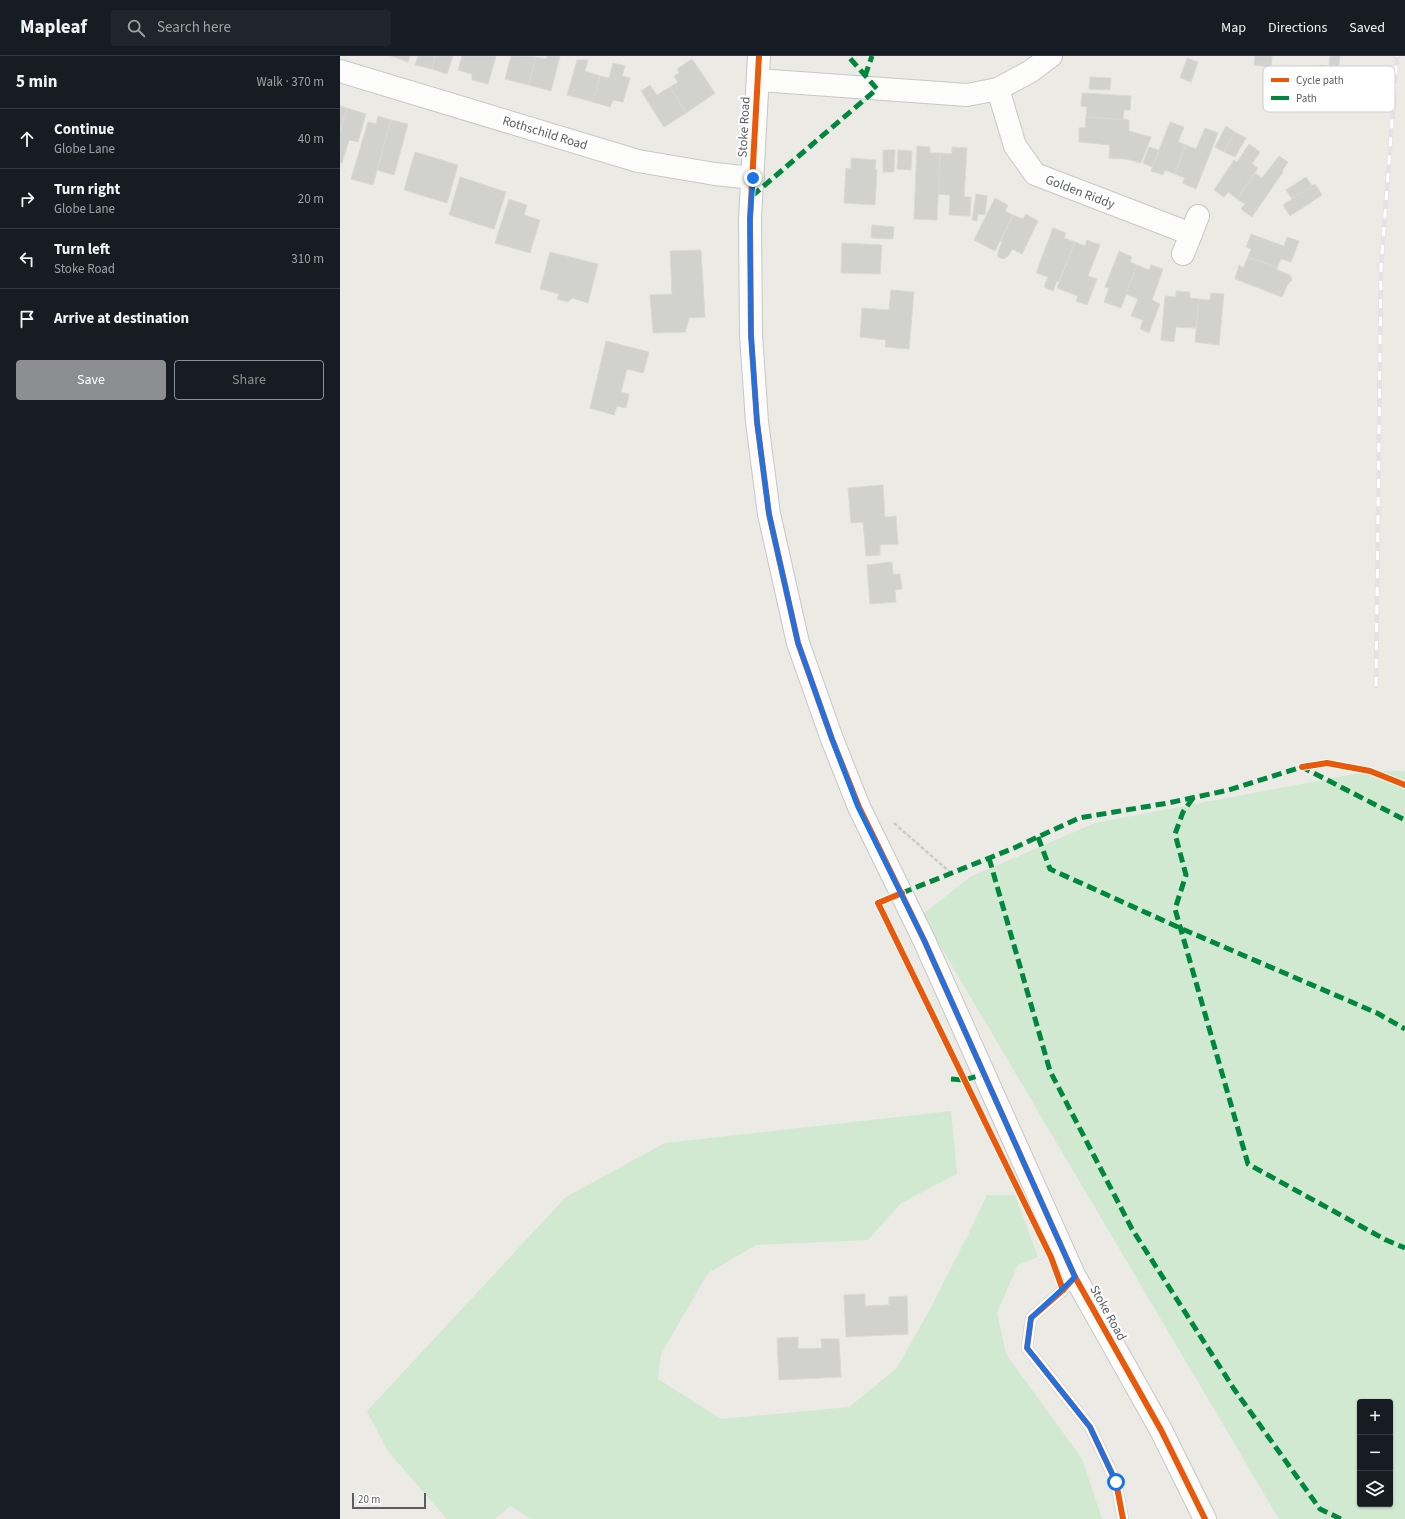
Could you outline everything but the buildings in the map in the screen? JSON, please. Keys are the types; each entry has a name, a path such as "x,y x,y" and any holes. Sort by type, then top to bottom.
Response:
{"street":[{"name":"Stoke Road","path":"759,56 750,219 751,336 757,422 769,514 798,643 858,807 924,940 1075,1277 1161,1430 1205,1519"},
{"path":"758,80 967,95 998,89 1031,71 1051,56"},
{"name":"Rothschild Road","path":"340,71 638,161 715,174 753,178"},
{"name":"Golden Riddy","path":"998,89 1015,146 1035,174 1194,225 1184,254"}],"lane":[{"path":"1075,1277 1031,1318 1027,1348 1090,1427 1116,1482 1123,1519"}],"path":[{"path":"891,821 908,834 951,873"}],"green space":[{"path":"1370,771 1405,771 1405,1519 1279,1519 922,915 970,877 1095,823"},
{"path":"951,1111 957,1174 901,1203 868,1240 756,1245 708,1273 661,1354 658,1379 721,1419 849,1407 897,1368 929,1311 987,1195 1015,1195 1038,1257 1018,1265 997,1312 1006,1354 1082,1459 1102,1519 531,1519 510,1506 495,1519 447,1519 387,1450 367,1411 566,1197 665,1143"}],"railway":[{"path":"1395,82 1397,56"},
{"path":"1376,686 1381,268 1393,112"}],"marked path":[{"path":"752,196 877,89 848,56"},
{"path":"865,76 872,56"},
{"path":"902,893 1014,848 1079,818 1168,803 1229,790 1302,767 1405,820"},
{"path":"1193,798 1183,812 1175,834 1186,875 1175,909 1248,1164 1386,1240 1405,1248"},
{"path":"1038,837 1050,869 1180,928 1377,1013 1405,1029"},
{"path":"989,858 1050,1071 1132,1229 1234,1389 1320,1509 1341,1519"},
{"path":"951,1079 965,1080 984,1074"}],"cycle path":[{"path":"759,56 750,219 751,335 757,422 769,514 798,643 832,739 859,807 924,940 1075,1277 1161,1430 1205,1519"},
{"path":"1302,767 1327,763 1370,771 1405,785"},
{"path":"902,893 878,903 1051,1257 1063,1290"},
{"path":"1075,1277 1063,1290 1031,1318 1027,1348 1090,1427 1116,1482 1123,1519"}],"route":[{"path":"753,178 750,219 751,336 757,422 769,514 798,643 858,807 924,940 1075,1277 1063,1290 1031,1318 1027,1348 1090,1427 1116,1482"}]}
